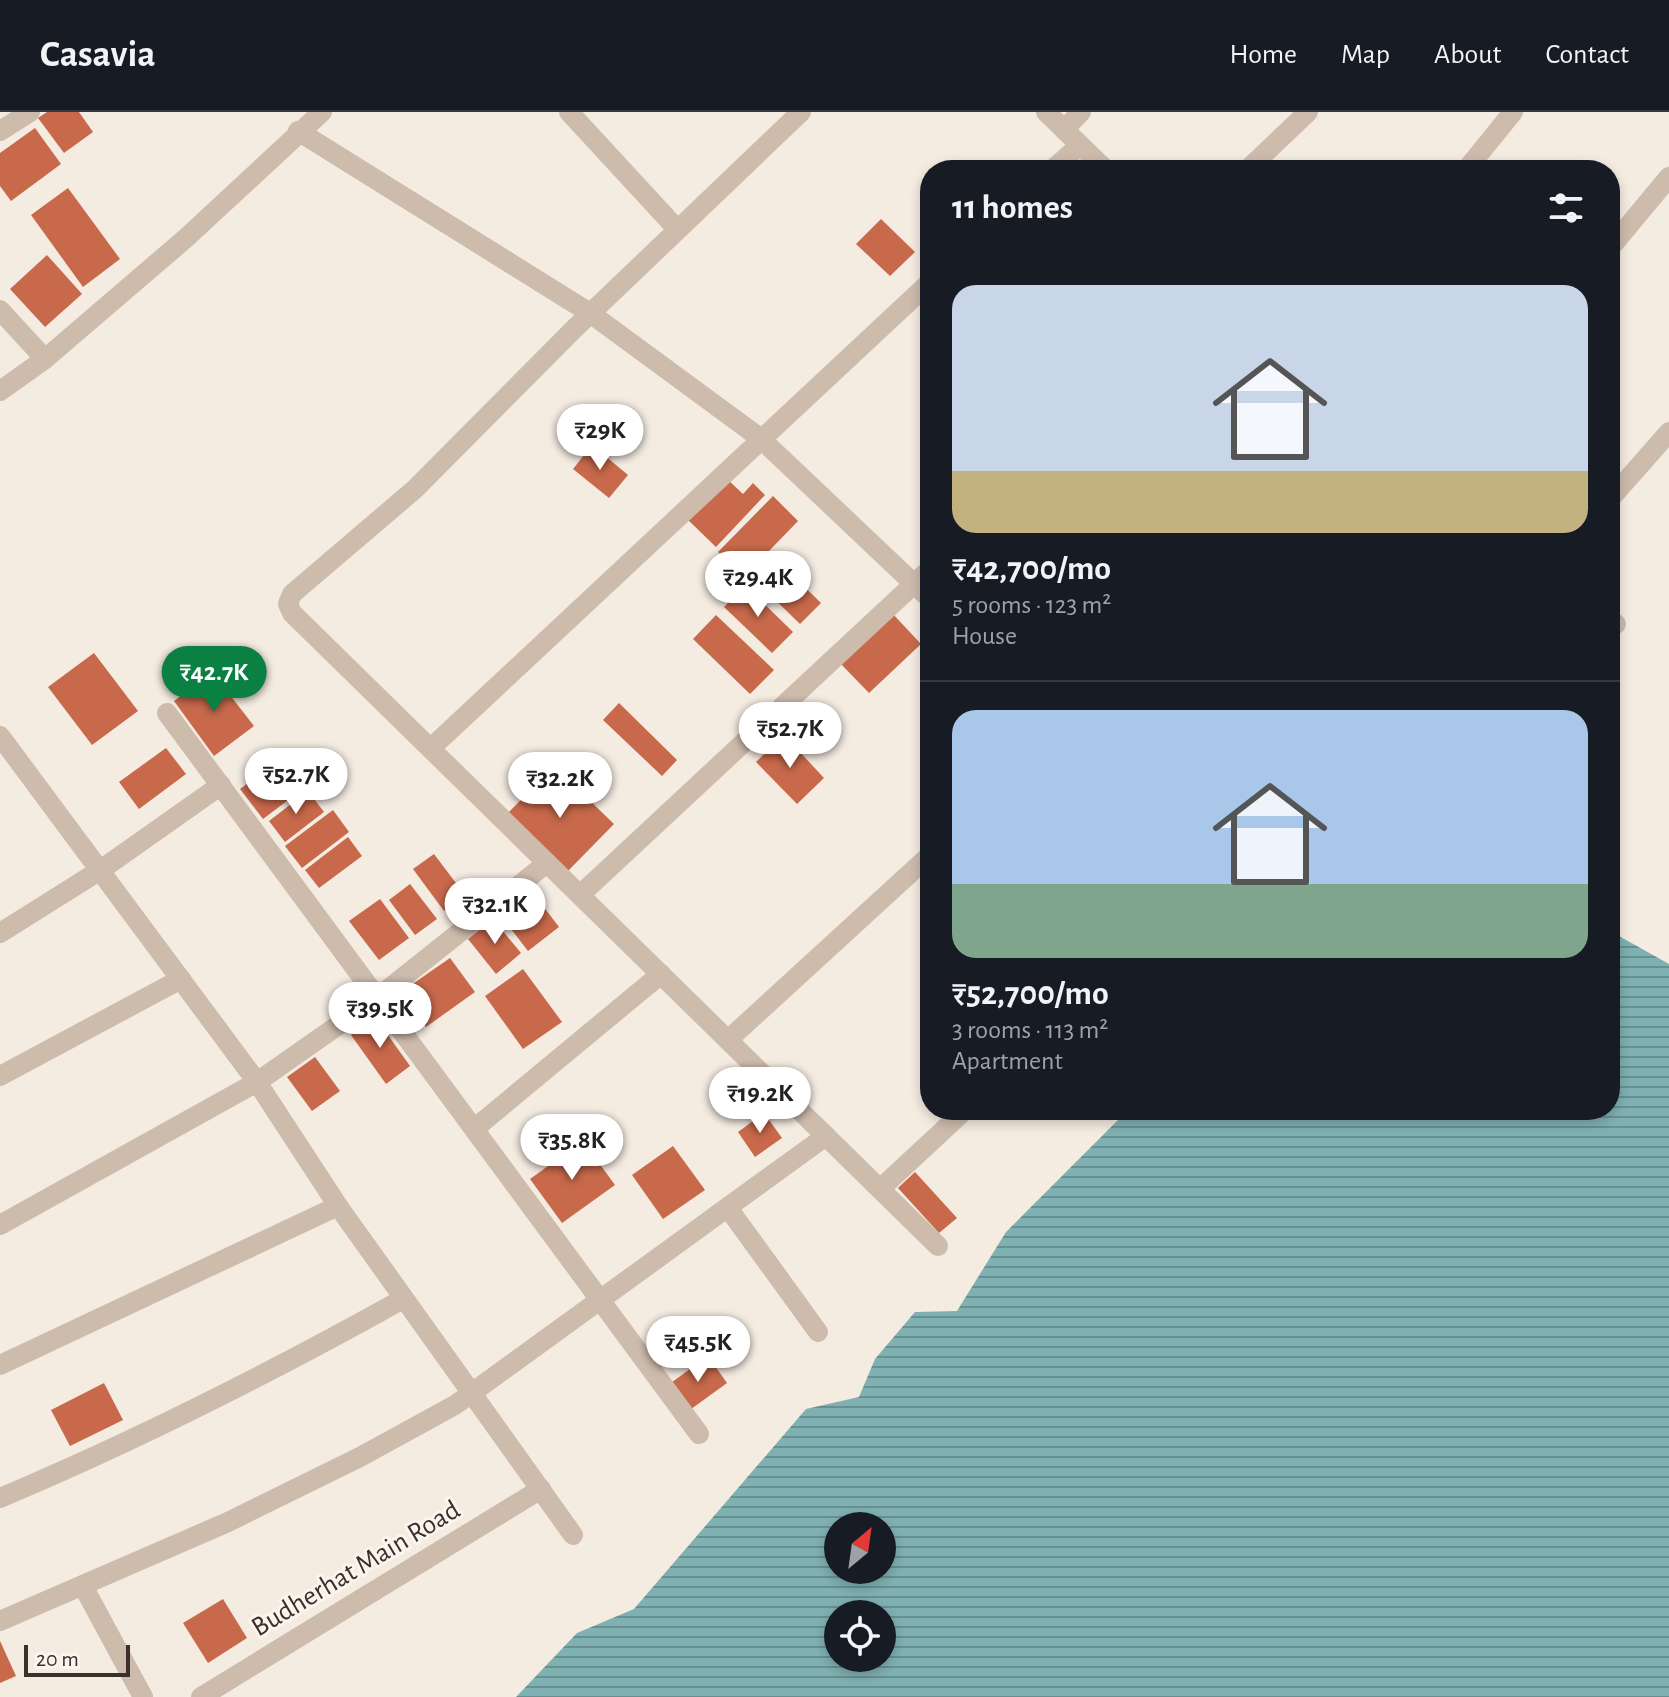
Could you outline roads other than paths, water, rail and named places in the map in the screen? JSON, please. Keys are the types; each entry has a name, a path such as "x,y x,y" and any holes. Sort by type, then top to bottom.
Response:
{"street":[{"path":"0,131 30,112"},
{"path":"569,112 677,229"},
{"path":"801,112 590,313 435,469 292,594 288,604 292,613 938,1246"},
{"path":"1046,112 1095,160"},
{"path":"1064,130 1081,112"},
{"path":"1258,160 1308,112"},
{"path":"1474,160 1513,112"},
{"path":"0,391 45,359 186,238 309,119 590,313 760,438 920,590"},
{"path":"1063,160 1079,146"},
{"path":"1620,236 1669,177"},
{"path":"431,748 920,291"},
{"path":"0,310 45,359"},
{"path":"1620,488 1669,432"},
{"path":"580,895 920,578"},
{"path":"167,713 699,1434"},
{"path":"0,736 102,869 257,1082 338,1206 573,1535"},
{"path":"0,933 102,869 221,785"},
{"path":"0,1225 257,1082 377,998 547,863"},
{"path":"728,1040 920,864"},
{"path":"474,1129 661,974"},
{"path":"0,1076 181,979"},
{"path":"880,1189 954,1120"},
{"path":"0,1621 228,1522 360,1457 472,1394 826,1136"},
{"path":"0,1365 338,1206"},
{"path":"728,1208 818,1332"},
{"path":"0,1498 208,1403 403,1299"},
{"name":"Budherhat Main Road","path":"201,1697 541,1489"},
{"path":"83,1586 143,1697"}],"water":[{"path":"1620,937 1669,964 1669,1697 516,1697 577,1633 634,1609 806,1409 859,1397 875,1359 915,1312 957,1311 1006,1232 1118,1120 1620,1120"}]}
